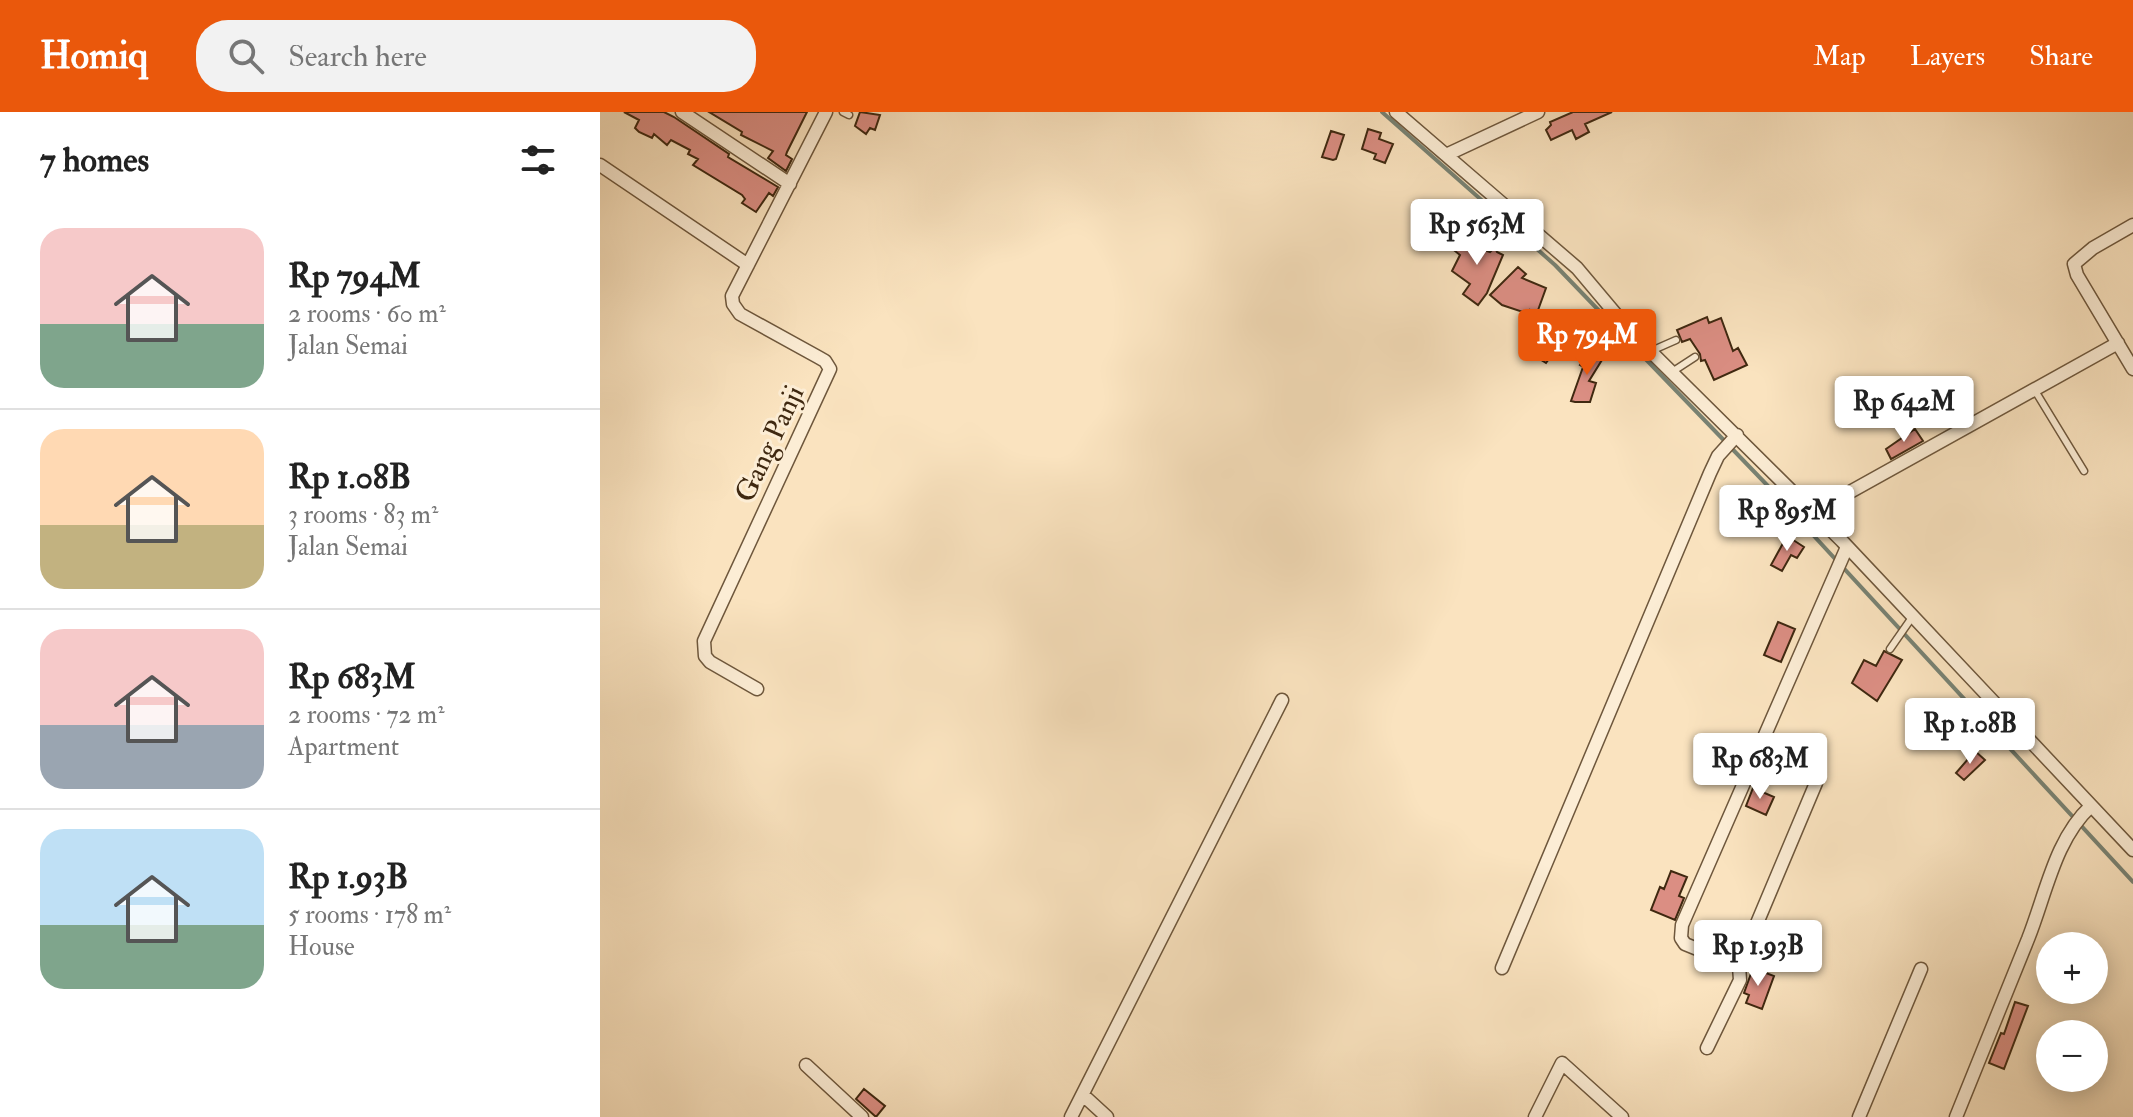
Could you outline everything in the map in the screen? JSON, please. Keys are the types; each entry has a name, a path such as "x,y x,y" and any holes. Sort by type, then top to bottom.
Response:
{"street":[{"path":"682,112 790,184"},
{"name":"Gang Panji","path":"757,689 710,662 705,656 704,641 830,369 825,361 745,317 736,309 733,292 826,112"},
{"path":"1396,112 1517,221 1577,268 1614,319 1651,351 1814,512 2088,809 2133,850"},
{"path":"1446,155 1538,112"},
{"path":"600,165 748,265"},
{"path":"2133,225 2093,248 2074,264 2077,275 2133,369"},
{"path":"1814,512 2118,343"},
{"path":"1502,968 1718,456 1735,437"},
{"path":"1739,966 1688,946 1681,938 1681,932 1846,550"},
{"path":"1071,1117 1282,700"},
{"path":"1707,1048 1740,980 1739,966 1816,783 1811,771 1762,745"},
{"path":"1956,1117 2065,840 2073,825 2088,809"},
{"path":"1859,1117 1921,969"},
{"path":"1535,1117 1562,1063 1622,1117"},
{"path":"806,1065 862,1117"},
{"path":"1083,1095 1107,1117"}],"lane":[{"path":"1488,246 1517,221"},
{"path":"1586,348 1614,319"},
{"path":"1651,351 1676,340"},
{"path":"1672,372 1695,357"},
{"path":"2034,389 2084,471"},
{"path":"1890,649 1911,618"}],"building":[{"path":"624,112 664,112 729,154 728,157 778,187 773,196 769,193 756,212 742,203 745,199 742,195 693,165 698,159 688,154 690,150 671,140 667,145 654,134 652,138 639,132 635,128 639,120"},
{"path":"709,112 807,112 787,152 786,155 792,159 786,171 768,158 773,151 741,135 742,132"},
{"path":"860,112 880,115 875,130 870,128 866,134 855,126"},
{"path":"1573,112 1612,112 1585,124 1589,132 1576,139 1572,130 1551,140 1546,130 1550,122"},
{"path":"1368,129 1381,133 1379,139 1393,144 1385,163 1374,159 1376,154 1362,149"},
{"path":"1331,131 1344,135 1333,160 1322,157"},
{"path":"1475,232 1486,240 1482,245 1484,250 1490,252 1495,247 1503,255 1487,293 1478,305 1463,294 1470,284 1452,271 1460,255 1455,251"},
{"path":"1518,267 1526,274 1522,278 1546,288 1537,313 1530,310 1529,314 1502,305 1490,295"},
{"path":"1562,317 1578,330 1565,347 1560,344 1546,363 1538,358 1552,338 1548,335"},
{"path":"1707,317 1709,323 1721,318 1733,351 1738,348 1747,365 1714,380 1690,339 1682,342 1677,330"},
{"path":"1594,348 1605,355 1589,381 1596,383 1590,402 1571,401 1583,367 1580,365"},
{"path":"1915,429 1923,441 1891,459 1886,449"},
{"path":"1787,536 1804,547 1797,558 1791,555 1782,571 1771,565"},
{"path":"1778,622 1795,629 1781,662 1764,655"},
{"path":"1884,651 1902,660 1877,701 1852,683 1864,660 1876,666"},
{"path":"1975,751 1985,760 1964,780 1956,773"},
{"path":"1753,788 1774,797 1766,815 1746,806"},
{"path":"1671,871 1687,877 1679,896 1684,898 1675,920 1651,910 1660,887 1664,889"},
{"path":"1753,968 1774,976 1762,1009 1746,1003 1749,995 1744,993"},
{"path":"2015,1002 2028,1006 2004,1069 1989,1063 2001,1033 2004,1034"},
{"path":"864,1089 885,1106 876,1117 856,1099"}],"waterway":[{"path":"1382,112 1555,265 1767,485 2133,882"}]}
